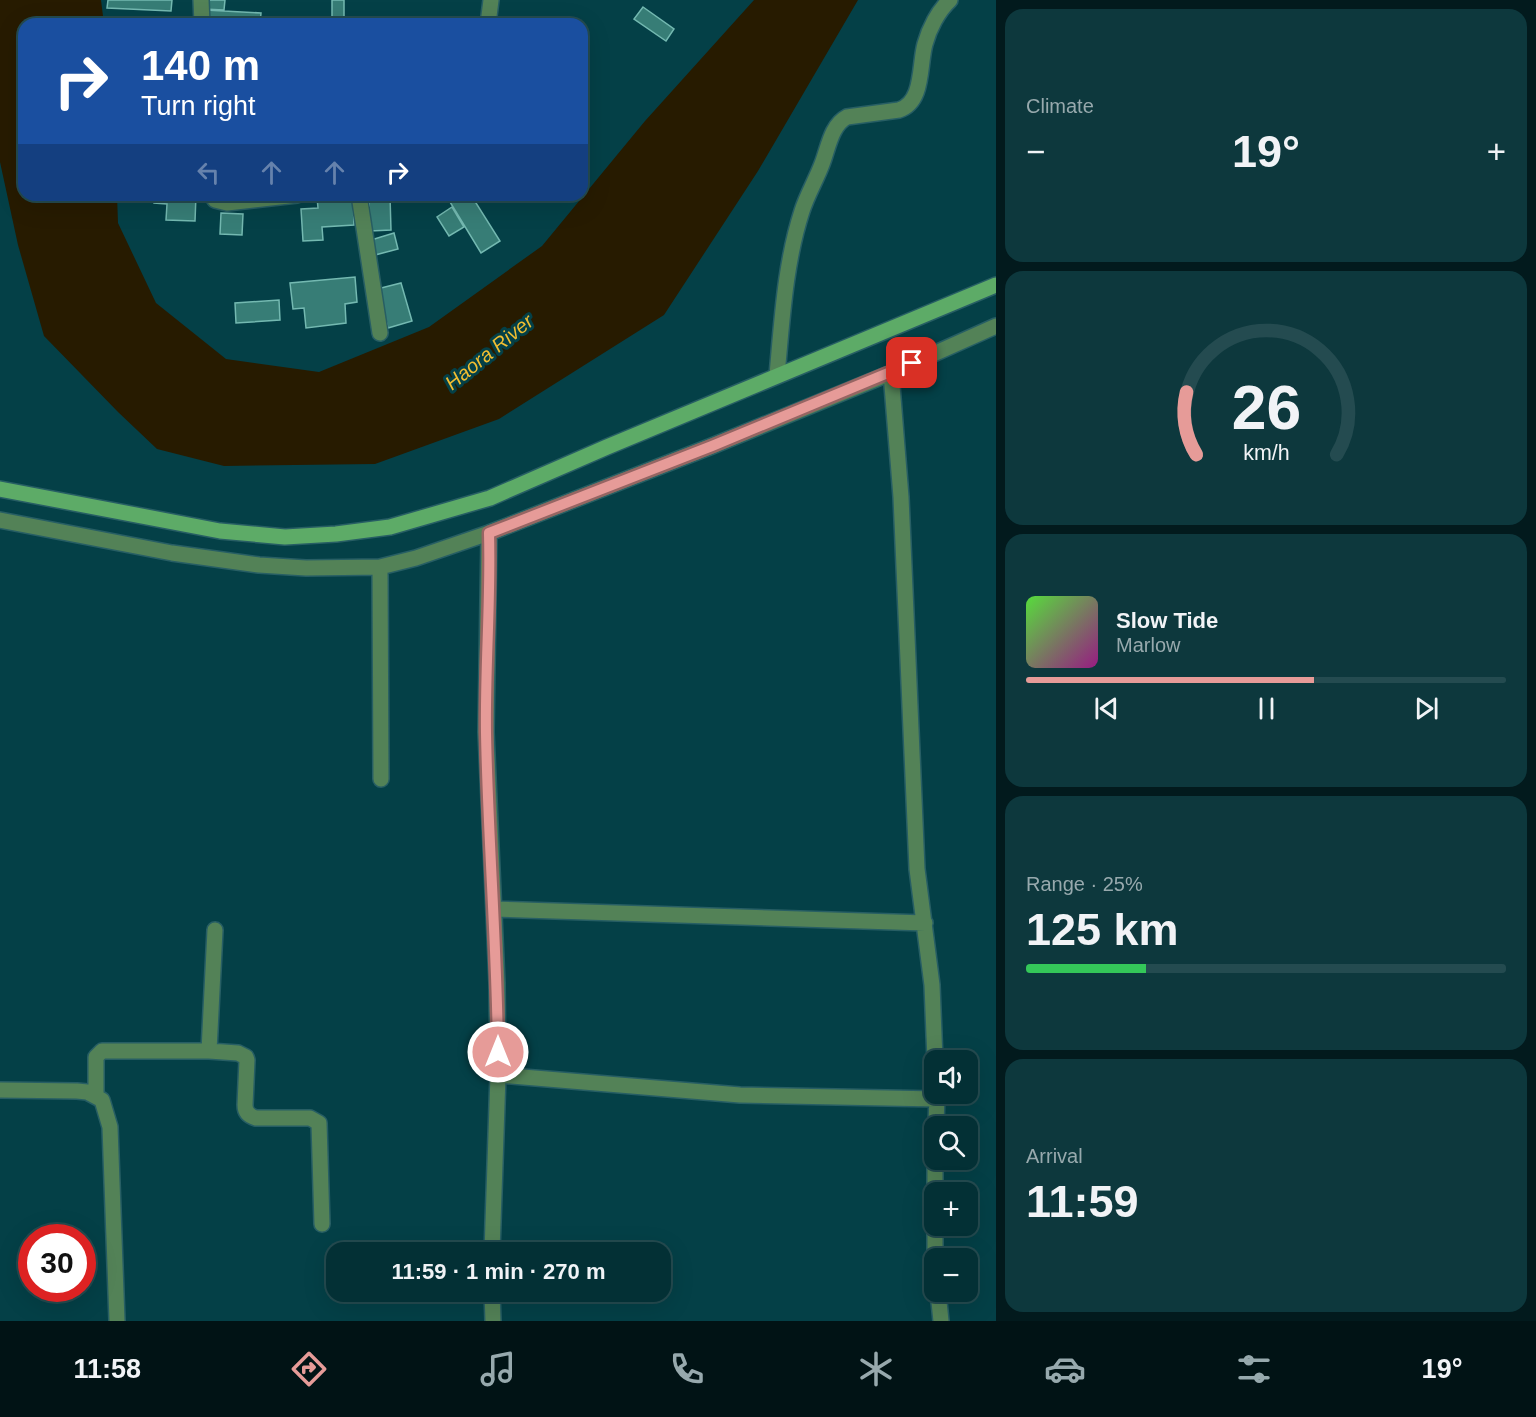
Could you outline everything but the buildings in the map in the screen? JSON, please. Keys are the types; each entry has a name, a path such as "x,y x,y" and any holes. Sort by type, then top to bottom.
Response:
{"main road":[{"path":"0,489 220,531 285,537 336,534 390,526 489,498 777,375 996,285"}],"street":[{"path":"201,0 202,18"},
{"path":"489,18 491,0"},
{"path":"777,375 788,274 797,230 802,211 835,127 840,120 847,117 899,110 910,103 918,87 925,45 933,23 950,0"},
{"path":"219,201 227,203 244,201"},
{"path":"360,201 380,333"},
{"path":"0,520 172,553 259,565 306,568 380,567 416,558 489,533 712,446 891,373 996,326"},
{"path":"891,373 901,497 917,869 932,985 935,1050"},
{"path":"489,533 486,732 497,983 498,1075 492,1242"},
{"path":"380,567 381,779"},
{"path":"494,909 925,923"},
{"path":"209,1051 215,930"},
{"path":"96,1096 96,1057 102,1051 209,1051 238,1053 246,1057 248,1065 245,1110 249,1115 256,1118 310,1118 319,1124 322,1224"},
{"path":"498,1075 740,1095 924,1096"},
{"path":"0,1090 76,1091 96,1096 102,1100 110,1128 117,1321"},
{"path":"935,1170 935,1248"},
{"path":"492,1302 493,1321"},
{"path":"939,1302 941,1321"}],"water":[{"name":"Haora River","path":"0,0 101,0 103,18 18,18 18,201 117,201 118,223 156,303 226,359 319,372 429,327 542,246 579,201 588,201 588,190 645,121 754,0 858,0 758,171 664,315 499,419 375,464 224,466 157,449 44,336 18,245 0,162"}],"route":[{"path":"498,1052 486,732 489,533 712,446 912,363"}]}
